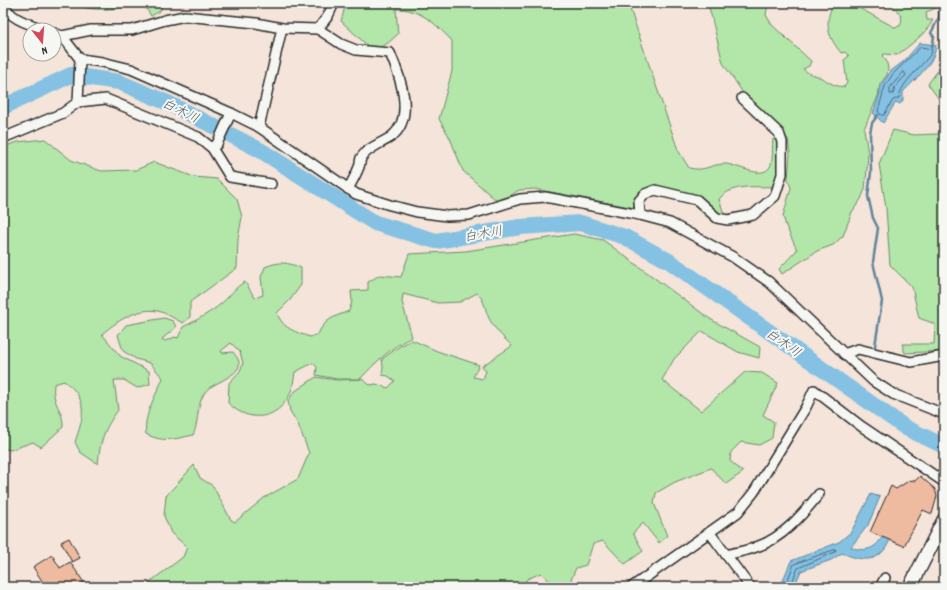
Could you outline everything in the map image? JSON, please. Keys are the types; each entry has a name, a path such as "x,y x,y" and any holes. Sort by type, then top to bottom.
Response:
{"main road":[{"path":"910,587 944,520"}],"street":[{"path":"3,3 6,8 19,20 24,22"},
{"path":"318,28 328,16 334,3"},
{"path":"62,34 91,30 132,30 164,20 185,16 256,23 282,28 318,28 341,44 356,50 390,53 403,93 403,118 397,131 361,158 348,190"},
{"path":"259,127 282,28"},
{"path":"62,39 80,63 78,102"},
{"path":"80,63 102,62 131,69 231,113 259,127 348,190 390,205 417,212 447,216 469,215 520,199 545,197 640,215 670,224 733,257 770,282 873,381 893,394 944,414"},
{"path":"640,215 639,201 645,194 655,190 697,200 717,218 728,220 753,215 775,196 782,174 782,142 779,133 742,98"},
{"path":"3,138 63,113 78,102 106,99 215,146 230,177 271,184"},
{"path":"215,146 231,113"},
{"path":"844,354 858,348 911,362 944,356"},
{"path":"632,587 738,512 754,492 806,407 814,390 861,426 944,482"},
{"path":"726,555 757,547 774,538 790,526 819,494"},
{"path":"710,533 750,587"},
{"path":"880,587 885,578"}],"green space":[{"path":"73,3 163,3 160,11 151,16 146,8 138,4 114,9 96,9"},
{"path":"346,3 628,3 678,150 689,168 700,169 725,164 752,171 765,171 770,167 772,160 773,139 780,141 781,186 740,188 725,193 719,199 725,217 716,215 703,202 654,188 635,208 535,189 519,190 510,196 496,200 463,171 450,138 439,119 452,71 452,41 440,29 420,14 405,9 396,9 398,34 388,43 375,50 370,48 341,21"},
{"path":"708,3 768,3 766,15 772,25 811,61 809,66 803,69 808,73 833,84 844,87 847,83 844,60 849,56 845,52 841,53 831,38 828,22 831,9 840,3 850,3 894,27 900,26 902,19 900,13 890,3 944,3 944,5 926,12 927,20 933,20 917,39 897,55 884,54 882,56 886,60 888,68 887,75 880,84 878,96 864,129 868,153 865,189 861,199 852,212 843,236 833,245 817,251 782,274 779,269 797,250 783,216 791,188 788,179 790,154 788,139 745,96 723,63"},
{"path":"944,62 944,106 928,84"},
{"path":"944,126 944,351 905,353 902,344 934,344 935,324 919,318 912,287 890,265 886,208 879,164 893,130 914,135 938,134"},
{"path":"45,139 71,160 101,171 136,170 154,162 194,177 217,179 237,199 242,217 238,239 237,268 190,302 190,317 183,323 158,311 142,311 120,320 102,334 120,356 149,371 150,384 137,388 124,380 114,380 118,410 109,423 104,436 98,464 80,452 75,442 81,424 81,401 78,394 64,381 54,384 54,397 62,416 63,427 41,447 33,442 10,450 3,448 5,440 3,440 3,147 18,142"},
{"path":"574,234 603,240 710,319 760,347 759,358 738,352 702,331 674,359 662,380 701,411 745,372 762,373 778,383 763,415 774,422 772,438 759,445 741,442 731,452 730,461 743,472 726,484 711,468 675,482 656,493 654,503 667,536 659,543 643,523 633,533 643,551 625,564 603,541 593,544 586,565 576,568 571,580 563,587 556,587 541,573 527,579 521,587 146,587 146,585 183,557 187,547 171,533 164,516 166,496 194,465 200,478 213,486 231,520 235,522 264,498 298,479 309,453 298,424 290,411 288,401 294,392 316,377 337,380 362,379 370,385 376,384 388,388 395,381 388,376 382,375 382,359 400,346 412,340 437,351 479,365 473,377 483,379 486,371 482,366 512,346 498,332 488,316 483,301 477,293 460,302 438,303 403,294 402,302 412,337 397,345 384,355 360,379 337,379 316,375 317,367 313,363 295,372 290,394 278,410 262,416 244,414 228,403 229,383 240,371 243,363 240,352 231,343 221,351 222,353 233,352 238,360 239,366 234,373 209,388 205,393 200,404 193,435 175,439 158,439 146,434 146,420 163,378 150,363 136,359 123,351 118,335 126,325 164,318 173,321 176,327 162,339 165,341 175,337 178,338 183,327 213,310 238,286 245,282 255,298 263,295 261,277 265,267 283,263 292,264 301,268 301,285 290,300 277,313 282,322 290,329 310,337 318,334 330,319 349,311 352,301 351,291 368,290 368,282 380,275 401,277 409,254 466,251"}],"water":[{"path":"920,43 936,45 932,59 924,71 903,92 903,100 900,104 896,102 883,123 873,113 881,85 891,71 904,61"},
{"path":"871,494 880,497 868,525 851,547 856,549 869,549 876,545 882,537 890,540 881,554 869,559 863,559 842,553 831,560 801,571 794,587 780,587 791,561 839,542 851,532"}],"building":[{"path":"920,476 935,489 937,496 932,514 923,510 904,546 870,532 891,486 896,489 910,480 915,481"},
{"path":"69,538 80,558 72,562 61,542"},
{"path":"52,555 60,568 70,562 87,587 46,587 33,567"}],"waterway":[{"path":"932,47 934,37 931,33 939,17 939,10"},
{"name":"白木川","path":"3,107 71,75 119,82 168,103 260,150 375,223 436,241 520,227 581,223 625,237 669,261 906,428 944,446"},
{"path":"875,346 882,301 873,262 878,228 873,218 868,196 871,172 870,133 872,123 878,115"}]}
